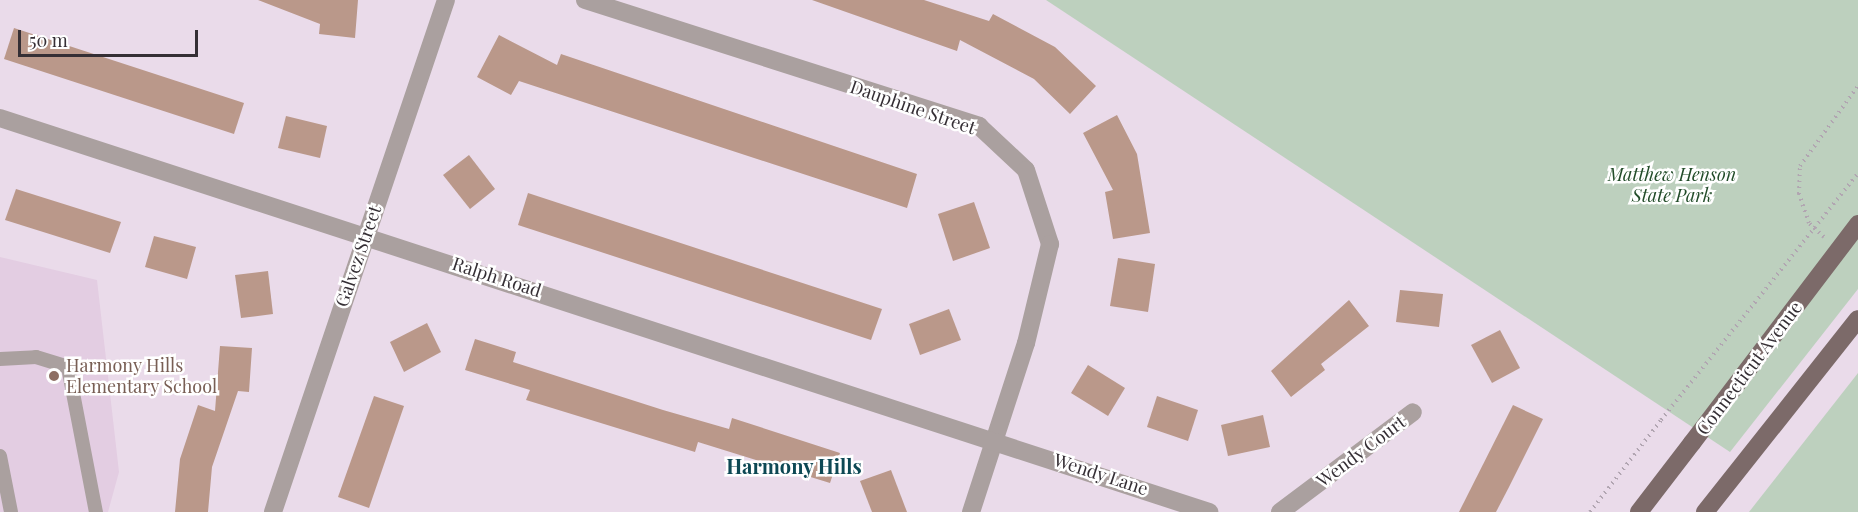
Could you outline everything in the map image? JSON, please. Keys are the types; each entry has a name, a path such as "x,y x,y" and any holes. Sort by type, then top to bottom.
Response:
{"main road":[{"name":"Connecticut Avenue","path":"1639,512 1858,224"},
{"path":"1711,508 1737,471 1858,319"}],"street":[{"name":"Galvez Street","path":"273,512 365,234 446,0"},
{"name":"Dauphine Street","path":"585,0 979,126 1026,170 1050,244 1026,344 993,439 971,512"},
{"name":"Ralph Road","path":"0,118 365,234 993,439"},
{"name":"Wendy Court","path":"1280,512 1413,412"},
{"name":"Wendy Lane","path":"993,439 1209,512"}],"lane":[{"path":"0,359 36,357 68,367 96,512"},
{"path":"0,456 11,512"}],"path":[{"path":"1799,194 1805,152 1858,86"},
{"path":"1590,512 1858,173"}],"shaded area":[{"name":"Harmony Hills Elementary School","path":"0,257 97,280 119,472 108,512 0,512"}],"green space":[{"name":"Matthew Henson State Park","path":"1046,0 1858,0 1858,289 1730,452"},
{"path":"1858,373 1858,512 1749,512"}],"building":[{"path":"258,0 358,0 355,38 319,34 320,24"},
{"path":"812,0 924,0 989,21 993,14 1055,47 1096,86 1070,114 1034,79 960,40 957,51"},
{"path":"14,28 244,103 234,134 4,59"},
{"path":"499,35 557,65 561,54 917,174 907,208 519,81 511,95 477,77"},
{"path":"1117,115 1137,154 1150,233 1113,239 1105,192 1113,190 1083,133"},
{"path":"286,116 327,126 320,158 278,148"},
{"path":"469,155 495,189 470,209 443,175"},
{"path":"16,189 121,222 110,253 5,220"},
{"path":"528,193 882,309 871,340 518,225"},
{"path":"974,202 990,248 953,261 938,214"},
{"path":"154,236 196,247 187,279 145,267"},
{"path":"1118,258 1155,264 1148,312 1110,306"},
{"path":"268,271 273,314 241,318 235,275"},
{"path":"1400,290 1443,294 1439,327 1396,322"},
{"path":"1349,300 1369,326 1321,364 1325,370 1291,397 1271,371"},
{"path":"949,309 961,340 920,355 909,324"},
{"path":"427,323 441,352 404,372 390,342"},
{"path":"1500,330 1520,368 1492,383 1471,345"},
{"path":"475,339 516,352 513,362 663,410 729,429 732,418 840,453 830,483 698,442 695,452 526,400 530,390 465,370"},
{"path":"220,346 252,348 249,392 238,391 212,467 208,512 175,512 180,459 198,405 215,411"},
{"path":"1088,365 1125,388 1108,416 1071,393"},
{"path":"374,396 404,406 369,508 338,497"},
{"path":"1157,396 1198,410 1188,441 1147,427"},
{"path":"1513,405 1543,419 1509,487 1496,512 1459,512"},
{"path":"1263,415 1270,447 1228,456 1221,425"},
{"path":"891,470 907,512 872,512 860,481"}],"place":[{"name":"Harmony Hills Elementary School","path":"54,376"}],"district":[{"name":"Harmony Hills","path":"794,465"}]}
